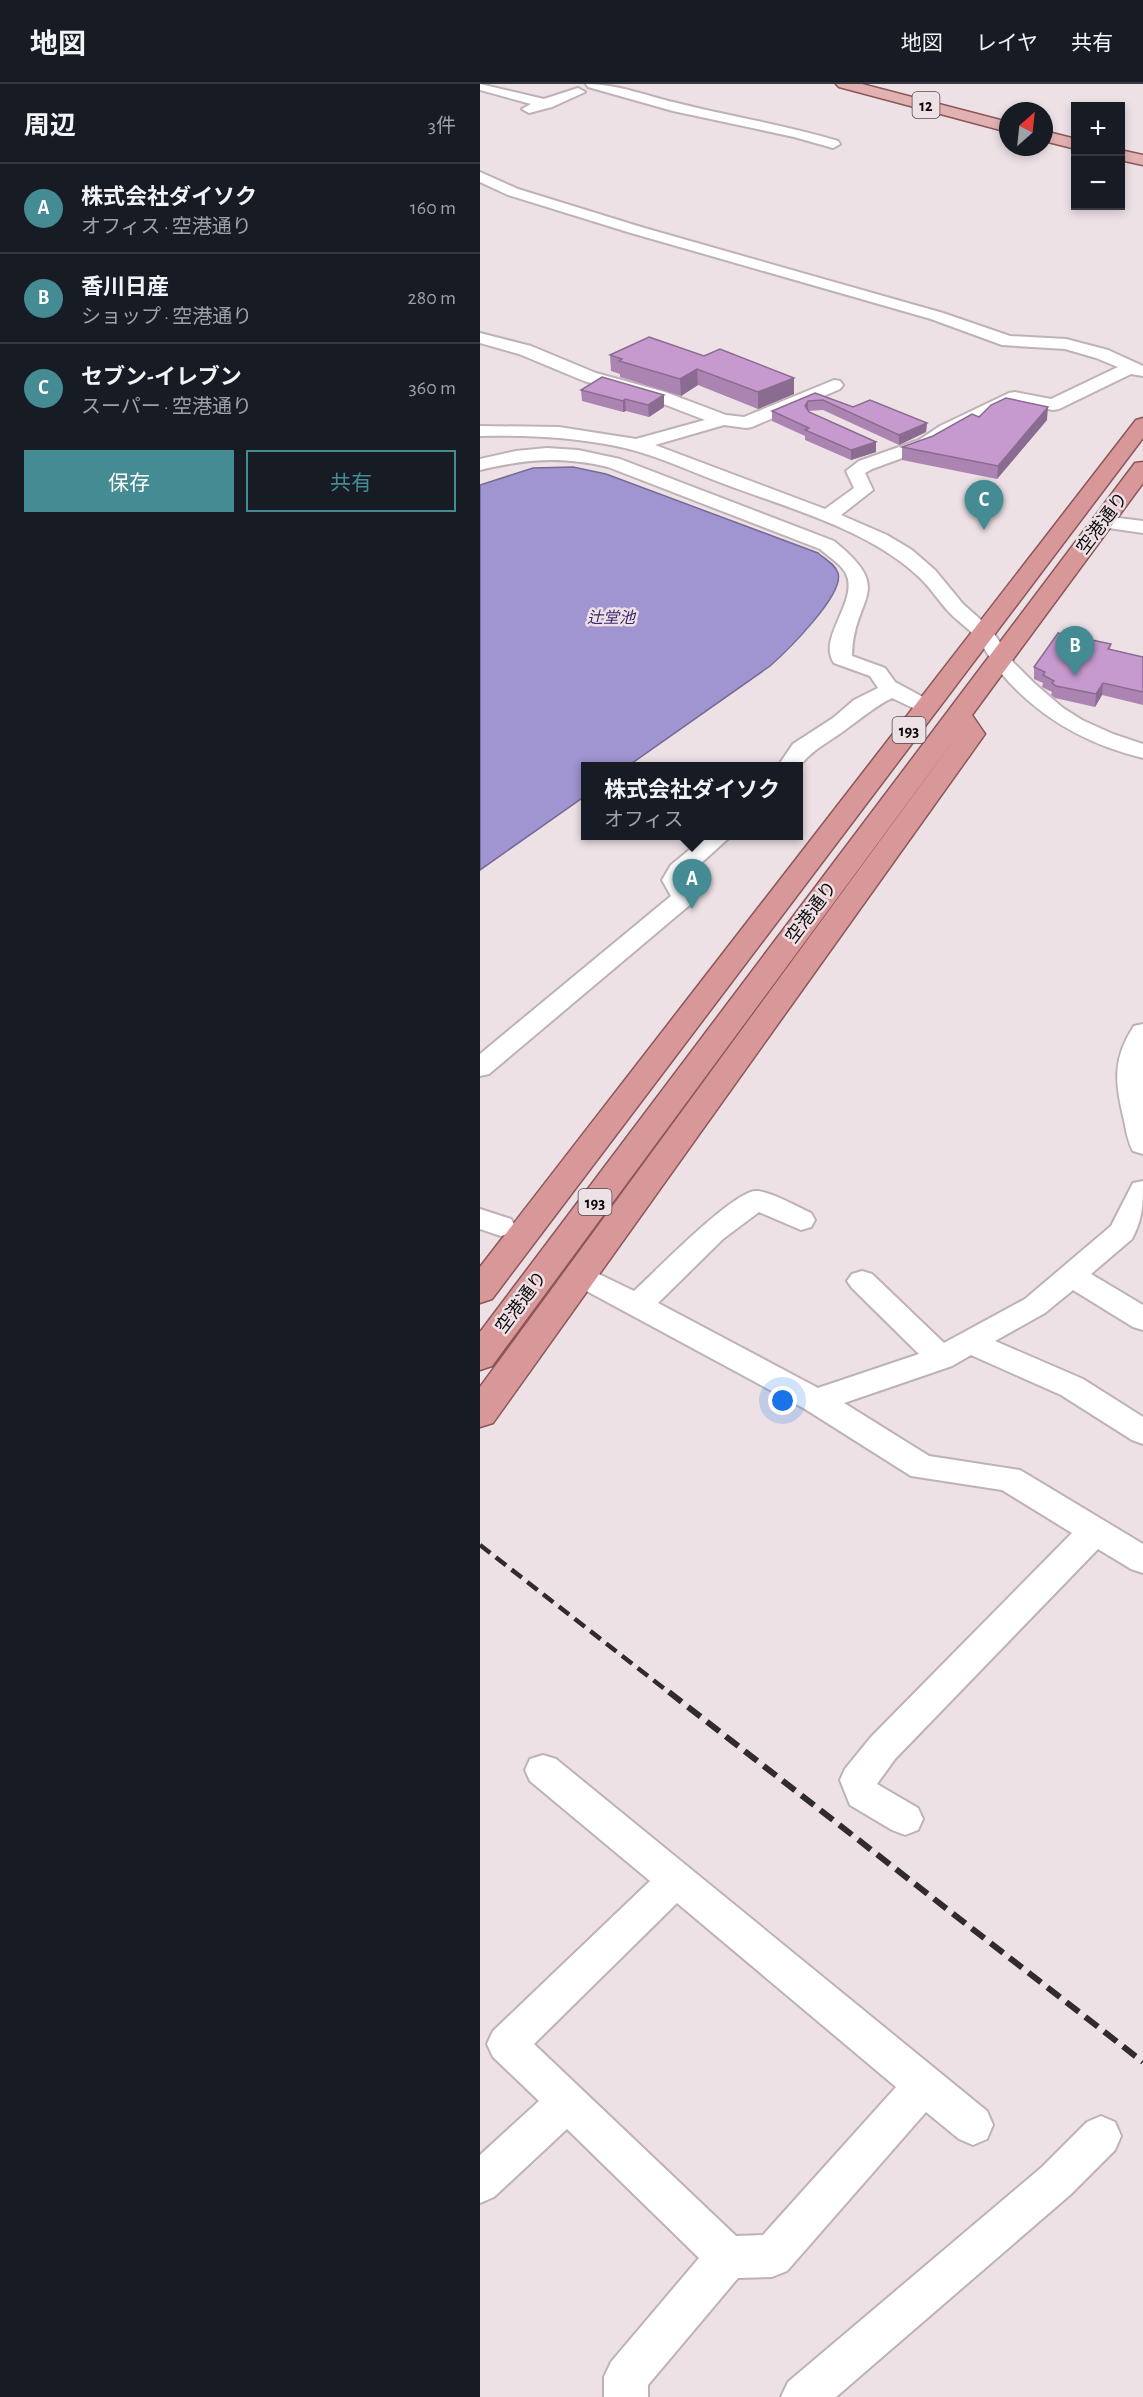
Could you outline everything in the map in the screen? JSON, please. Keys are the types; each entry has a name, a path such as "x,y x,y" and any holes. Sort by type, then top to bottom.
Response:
{"highway":[{"name":"空港通り","path":"480,1291 1143,424"},
{"name":"空港通り","path":"480,1357 1143,468"},
{"path":"803,840 900,721 926,708"},
{"path":"480,1414 972,735 958,714"},
{"path":"480,1253 491,1222 803,840"}],"main road":[{"name":"12","path":"844,84 999,124"},
{"path":"1053,138 1071,143"},
{"path":"1125,156 1143,160"}],"street":[{"path":"593,84 678,108 797,133 833,144"},
{"path":"480,86 547,104"},
{"path":"520,96 537,89"},
{"path":"514,114 578,92"},
{"path":"480,176 513,192 636,230 937,316 1008,340 1066,344 1102,354 1136,369"},
{"path":"480,338 525,350 590,377 659,396 723,420 746,423 834,385"},
{"path":"827,516 864,490 855,471 866,463 937,439 946,430 1015,397 1053,405 1136,369"},
{"path":"637,445 723,420"},
{"path":"480,431 532,429 605,438 637,445 827,516 880,539 905,554 928,574 956,608 983,633 1026,688 1055,713 1074,726 1143,751"},
{"path":"876,443 897,453"},
{"path":"480,465 501,459 553,451 586,456 614,464 827,545 845,558 856,571 861,585 840,643 841,659 878,672 887,686 926,708"},
{"path":"1102,522 1143,527"},
{"path":"792,762 801,749 841,723 862,705 893,689"},
{"path":"480,1068 684,898 674,880 679,870 714,840"},
{"path":"1143,1032 1128,1063 1130,1091 1143,1145"},
{"path":"816,1401 941,1358 1035,1306 1072,1276 1133,1233 1143,1190"},
{"path":"637,1306 713,1232 757,1200 801,1220"},
{"path":"580,1275 816,1401 922,1467 1009,1479 1143,1560"},
{"path":"1072,1276 1143,1319"},
{"path":"862,1281 941,1358"},
{"path":"971,1343 1072,1387 1143,1432"},
{"path":"905,1819 863,1794 858,1780 883,1748 1095,1531"},
{"path":"543,1770 974,2125"},
{"path":"676,1880 507,2044 728,2257 772,2256 924,2085"},
{"path":"480,2183 567,2102"},
{"path":"803,2397 1056,2181 1101,2136"},
{"path":"626,2397 626,2377 728,2257"}],"water":[{"name":"辻堂池","path":"573,467 606,474 818,553 837,570 838,582 833,594 813,622 770,666 634,762 581,762 581,799 480,870 480,485 533,468"}],"building":[{"path":"649,337 704,356 720,349 794,378 758,392 697,369 680,379 619,361 622,359 610,355"},
{"path":"602,377 664,395 648,405 581,390"},
{"path":"815,393 853,407 870,400 927,423 899,435 823,400 808,401 805,406 809,412 876,442 851,450 805,430 809,428 772,411"},
{"path":"1006,398 1048,407 998,466 902,447 933,436 972,414 979,417 991,405"},
{"path":"1058,633 1111,644 1108,649 1143,657 1143,692 1103,683 1096,694 1056,686 1052,683 1054,681 1043,675 1045,672 1034,667"}],"railway":[{"path":"480,1545 671,1694"},
{"path":"669,1692 1143,2062"}],"place":[{"name":"セブン-イレブン","path":"984,530"},
{"name":"香川日産","path":"1075,676"},
{"name":"株式会社ダイソク","path":"692,909"}]}
